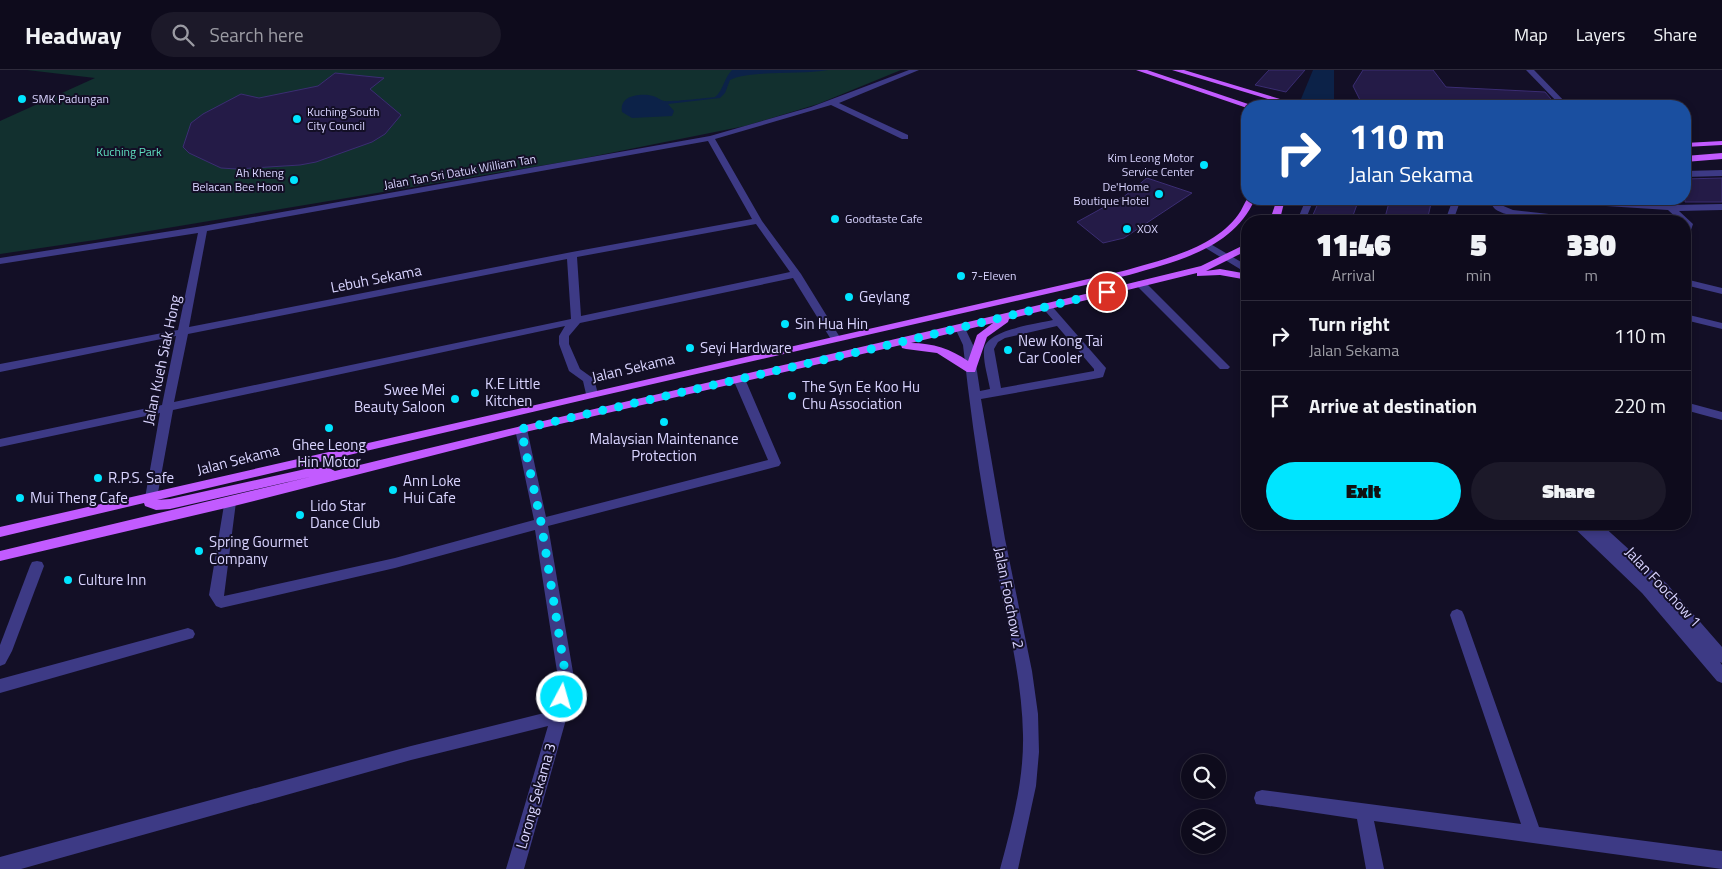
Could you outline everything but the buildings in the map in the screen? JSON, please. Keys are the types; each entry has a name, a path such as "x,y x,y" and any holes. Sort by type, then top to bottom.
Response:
{"main road":[{"path":"1140,70 1241,103"},
{"path":"1175,70 1186,78 1254,100"},
{"path":"1175,70 1278,100"},
{"path":"1691,145 1722,143"},
{"path":"1691,159 1722,156"},
{"name":"Jalan Sekama","path":"0,532 592,394 1125,273 1178,257 1211,243 1241,219"},
{"path":"0,556 230,502 521,429 742,384 859,352 1204,268 1241,250"},
{"path":"1170,277 1220,272 1241,276"},
{"path":"859,352 893,346 938,348 952,354 971,368 982,335 1014,314"},
{"path":"866,332 893,331 946,321 960,328"},
{"path":"151,498 150,503 156,506 310,472 342,473"}],"street":[{"name":"Jalan Tan Sri Datuk William Tan","path":"0,262 204,229 710,138 781,120 833,103 915,70"},
{"path":"1530,70 1559,100"},
{"path":"833,103 905,136"},
{"path":"710,138 758,221 796,274 836,339"},
{"path":"1691,174 1722,173"},
{"path":"1496,205 1498,208 1511,212 1536,215"},
{"path":"1630,205 1673,208 1722,207"},
{"path":"1669,205 1680,215"},
{"name":"Lebuh Sekama","path":"0,368 572,254 758,221"},
{"name":"Jalan Kueh Siak Hong","path":"151,498 166,408 204,229"},
{"path":"1211,243 1241,258"},
{"path":"572,254 576,321 564,336 564,344 575,371 588,379 592,394"},
{"path":"1233,255 1241,264"},
{"path":"0,443 796,274"},
{"path":"1691,283 1722,291"},
{"path":"1142,284 1224,367"},
{"path":"974,396 1099,374 1100,368 1046,306"},
{"path":"1691,319 1722,326"},
{"path":"996,393 989,349 993,340 1001,336 1060,322"},
{"name":"Jalan Foochow 2","path":"960,328 968,345 974,396 1000,553 1027,688 1031,735 1028,780 1009,869"},
{"path":"230,502 216,595 221,602 395,562 541,522 774,463 742,384"},
{"path":"1691,408 1722,416"},
{"name":"Lorong Sekama 3","path":"515,869 559,716 566,678 541,522 521,429"},
{"name":"Jalan Foochow 1","path":"1583,530 1647,589 1722,676"},
{"name":"Jalan Foochow 1","path":"1599,530 1662,588 1722,657"},
{"path":"3,656 37,566"},
{"path":"1457,615 1533,835"},
{"path":"0,686 188,634"},
{"path":"0,866 411,753 559,716"},
{"path":"1262,798 1722,860"},
{"path":"1364,812 1375,869"}],"green space":[{"name":"Kuching Park","path":"27,70 901,70 818,104 745,126 575,160 95,240 0,254 0,121 95,78"}],"water":[{"path":"732,70 828,70 738,77 730,80 725,93 720,98 668,104 674,111 672,116 632,118 622,112 624,102 637,95 653,96 663,101 715,97"},
{"path":"1313,70 1334,70 1334,100 1301,99"}],"place":[{"name":"SMK Padungan","path":"22,99"},
{"name":"Kuching South City Council","path":"297,119"},
{"name":"Kim Leong Motor Service Center","path":"1204,165"},
{"name":"Ah Kheng Belacan Bee Hoon","path":"294,180"},
{"name":"De'Home Boutique Hotel","path":"1159,194"},
{"name":"Goodtaste Cafe","path":"835,219"},
{"name":"XOX","path":"1127,229"},
{"name":"7-Eleven","path":"961,276"},
{"name":"Geylang","path":"849,297"},
{"name":"Sin Hua Hin","path":"785,324"},
{"name":"Seyi Hardware","path":"690,348"},
{"name":"New Kong Tai Car Cooler","path":"1008,350"},
{"name":"K.E Little Kitchen","path":"475,393"},
{"name":"The Syn Ee Koo Hu Chu Association","path":"792,396"},
{"name":"Swee Mei Beauty Saloon","path":"455,399"},
{"name":"Malaysian Maintenance Protection","path":"664,422"},
{"name":"Ghee Leong Hin Motor","path":"329,428"},
{"name":"R.P.S. Safe","path":"98,478"},
{"name":"Ann Loke Hui Cafe","path":"393,490"},
{"name":"Mui Theng Cafe","path":"20,498"},
{"name":"Lido Star Dance Club","path":"300,515"},
{"name":"Spring Gourmet Company","path":"199,551"},
{"name":"Culture Inn","path":"68,580"}],"route":[{"path":"562,697 566,678 541,522 521,429 859,352 1107,292"}]}
